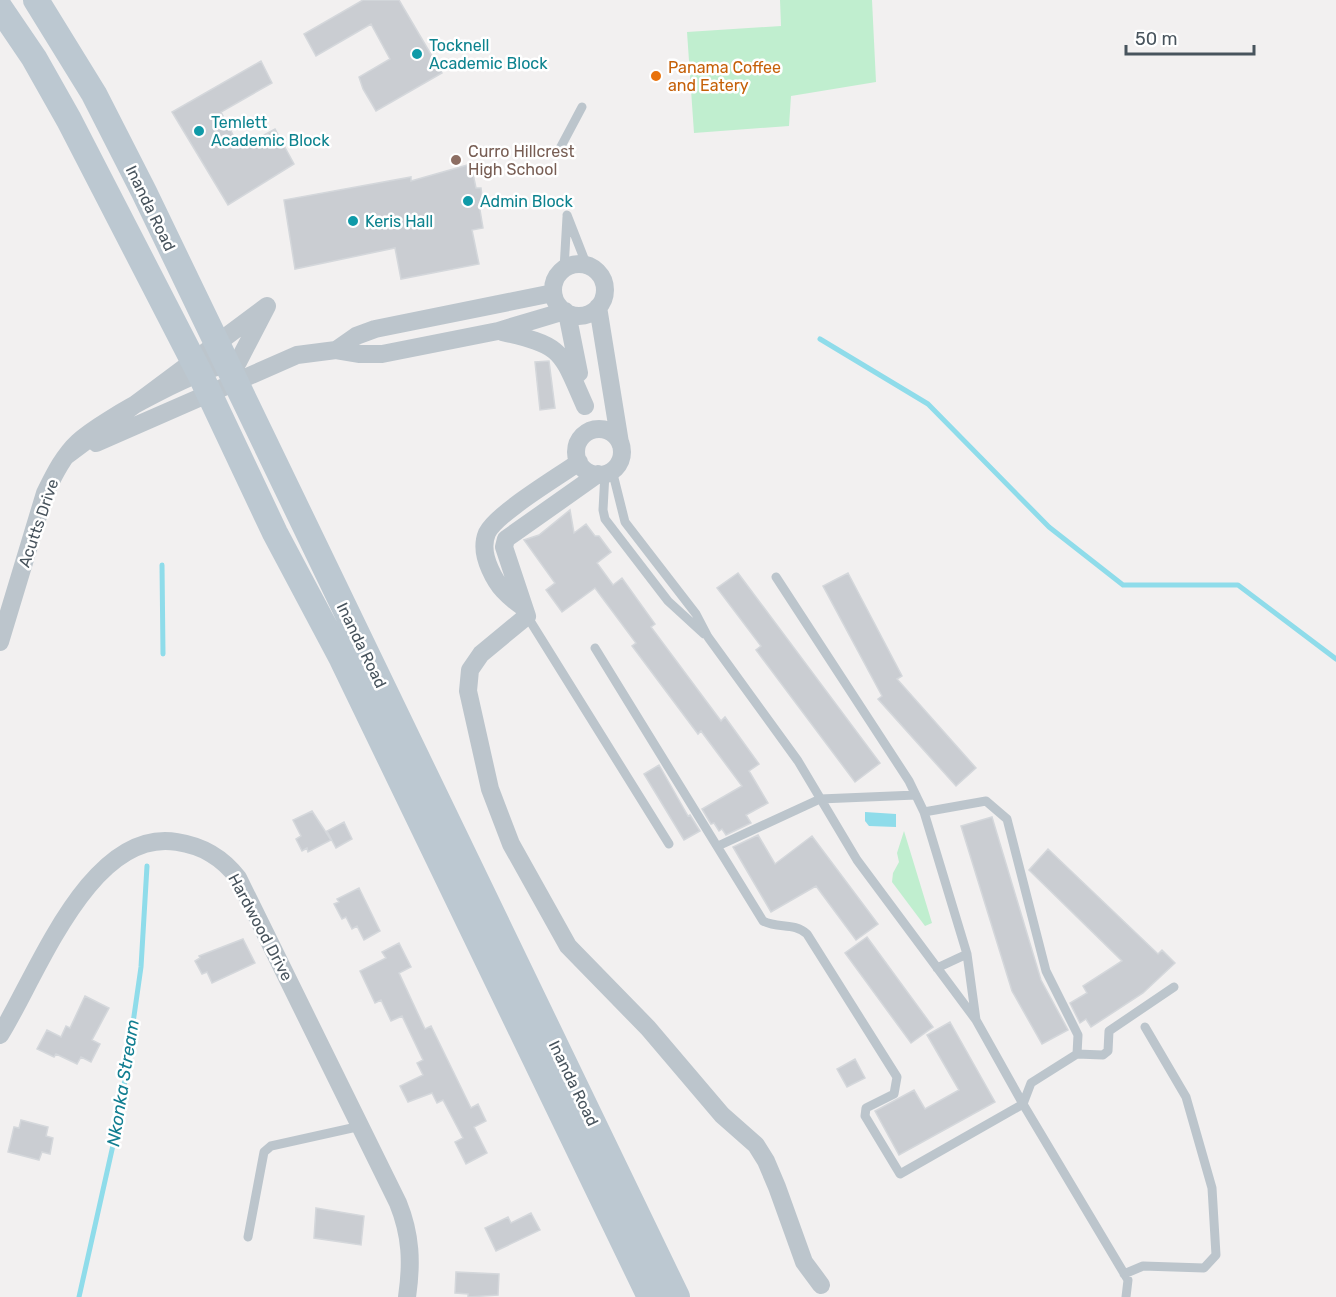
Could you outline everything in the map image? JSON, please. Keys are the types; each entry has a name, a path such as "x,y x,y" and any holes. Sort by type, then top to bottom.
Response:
{"main road":[{"name":"Inanda Road","path":"36,0 94,94 227,363 677,1297"},
{"name":"Inanda Road","path":"0,8 69,120 200,372 275,533 342,659 650,1297"}],"street":[{"path":"66,456 297,355 336,350 382,354 498,331 566,312 585,315 598,307 603,300 603,283 594,270 579,264 564,269 555,279 553,293 558,305 566,312 591,430"},
{"path":"336,350 356,336 375,329 553,293"},
{"path":"66,456 267,306 238,362 227,363"},
{"path":"525,611 504,547 506,539 605,473 621,458 598,307"},
{"path":"498,331 544,342 555,349 569,365 585,406"},
{"name":"Acutts Drive","path":"0,642 37,515 55,472 66,456 76,444 105,421 200,372 227,363"},
{"path":"605,473 584,468 579,462 576,447 584,434 591,430 608,430 620,443"},
{"path":"525,611 508,597 496,581 485,555 488,533 499,519 579,462"},
{"path":"525,611 481,654 470,670 468,691 490,789 511,844 568,946 648,1028 722,1115 756,1145 766,1161 804,1262 821,1285"},
{"name":"Hardwood Drive","path":"0,1035 54,938 94,878 116,858 134,847 171,840 194,844 226,863 238,878 361,1126 406,1223 411,1270 407,1297"}],"lane":[{"path":"557,154 582,107"},
{"path":"564,269 567,214 587,266"},
{"path":"605,473 625,522 696,614 708,637 798,761 856,860 976,1020 1023,1104 1128,1280 1126,1297"},
{"path":"605,473 603,510 611,528 668,601 708,637"},
{"path":"611,528 625,522"},
{"path":"776,578 916,795 924,812 967,954 976,1020"},
{"path":"525,611 669,844"},
{"path":"595,648 763,921 770,925 800,928 807,934 897,1077 894,1094 866,1108 865,1116 900,1174 1023,1104 1031,1083 1077,1054 1103,1056 1108,1051 1109,1031 1174,987"},
{"path":"718,846 820,799 916,795"},
{"path":"924,812 986,801 1007,819 1041,956 1050,984 1078,1035 1077,1054"},
{"path":"937,968 967,954"},
{"path":"1124,1274 1143,1266 1204,1268 1216,1255 1212,1188 1186,1097 1145,1027"},
{"path":"248,1237 264,1152 271,1146 361,1126"}],"green space":[{"path":"780,0 872,0 876,82 791,96 789,126 694,133 687,32 781,26"},
{"path":"904,831 932,923 925,926 892,882 893,873 899,862 897,853"}],"water":[{"path":"865,812 896,814 896,827 869,826 865,821"}],"building":[{"name":"Tocknell Academic Block","path":"363,0 399,0 442,73 376,111 359,77 390,59 371,24 316,56 304,34"},
{"name":"Temlett Academic Block","path":"261,61 272,83 221,112 240,148 275,129 294,164 228,205 172,112"},
{"path":"471,164 476,188 481,188 483,204 479,204 483,228 472,230 479,264 401,279 395,248 295,269 284,200 411,177 411,181"},
{"path":"549,361 555,408 540,410 535,362"},
{"path":"570,510 574,533 586,524 595,536 599,536 611,552 597,563 613,585 622,578 655,624 651,627 721,721 725,717 759,764 749,771 768,803 746,815 751,823 726,835 722,829 719,831 714,823 711,824 702,809 742,786 701,731 698,734 632,646 636,643 595,588 562,612 546,590 555,583 524,540 539,535"},
{"path":"738,573 880,763 855,782 756,650 761,646 717,588"},
{"path":"848,573 902,676 897,679 976,768 956,786 878,699 882,696 823,586"},
{"path":"659,765 688,816 690,815 700,831 684,840 644,774"},
{"path":"312,811 331,840 308,852 307,848 302,851 296,839 301,836 293,820"},
{"path":"992,817 1041,980 1068,1030 1042,1044 1012,991 961,826"},
{"path":"344,822 352,839 336,848 327,831"},
{"path":"758,835 775,864 812,836 878,924 856,940 816,886 771,912 733,847"},
{"path":"1048,849 1158,954 1162,950 1175,963 1143,993 1091,1027 1086,1019 1080,1023 1070,1003 1087,993 1083,986 1122,961 1029,870"},
{"path":"359,888 380,931 364,940 357,926 352,929 346,917 342,919 334,904 339,902 337,899"},
{"path":"867,937 933,1027 911,1043 845,953"},
{"path":"243,939 255,963 212,983 207,972 202,974 195,961 200,958 199,956"},
{"path":"399,943 411,967 399,973 425,1029 431,1026 471,1108 478,1104 486,1121 474,1127 487,1153 466,1164 455,1142 463,1138 443,1100 437,1103 432,1093 408,1102 400,1086 423,1075 417,1063 423,1060 402,1016 391,1021 381,1000 375,1003 360,971 386,958 382,952"},
{"path":"85,996 109,1008 92,1040 100,1044 91,1062 81,1057 77,1064 56,1054 54,1057 37,1049 47,1030 61,1037 66,1026 70,1028"},
{"path":"950,1022 995,1102 899,1155 875,1111 914,1090 925,1109 959,1090 927,1035"},
{"path":"855,1059 865,1078 847,1087 837,1069"},
{"path":"21,1120 48,1127 46,1136 53,1138 50,1154 42,1152 39,1160 8,1152 14,1127 19,1128"},
{"path":"316,1208 364,1216 361,1245 314,1238"},
{"path":"531,1213 540,1230 496,1251 485,1228 508,1217 511,1223"},
{"path":"456,1272 499,1274 498,1295 468,1297 468,1294 455,1293"}],"waterway":[{"path":"820,339 928,404 1049,527 1123,585 1238,585 1336,659"},
{"name":"Nkonka Stream","path":"162,565 163,654"},
{"name":"Nkonka Stream","path":"79,1297 120,1114 141,967 147,866"}],"place":[{"name":"Tocknell Academic Block","path":"417,54"},
{"name":"Panama Coffee and Eatery","path":"656,76"},
{"name":"Temlett Academic Block","path":"199,131"},
{"name":"Curro Hillcrest High School","path":"456,160"},
{"name":"Admin Block","path":"468,201"},
{"name":"Keris Hall","path":"353,221"}]}
